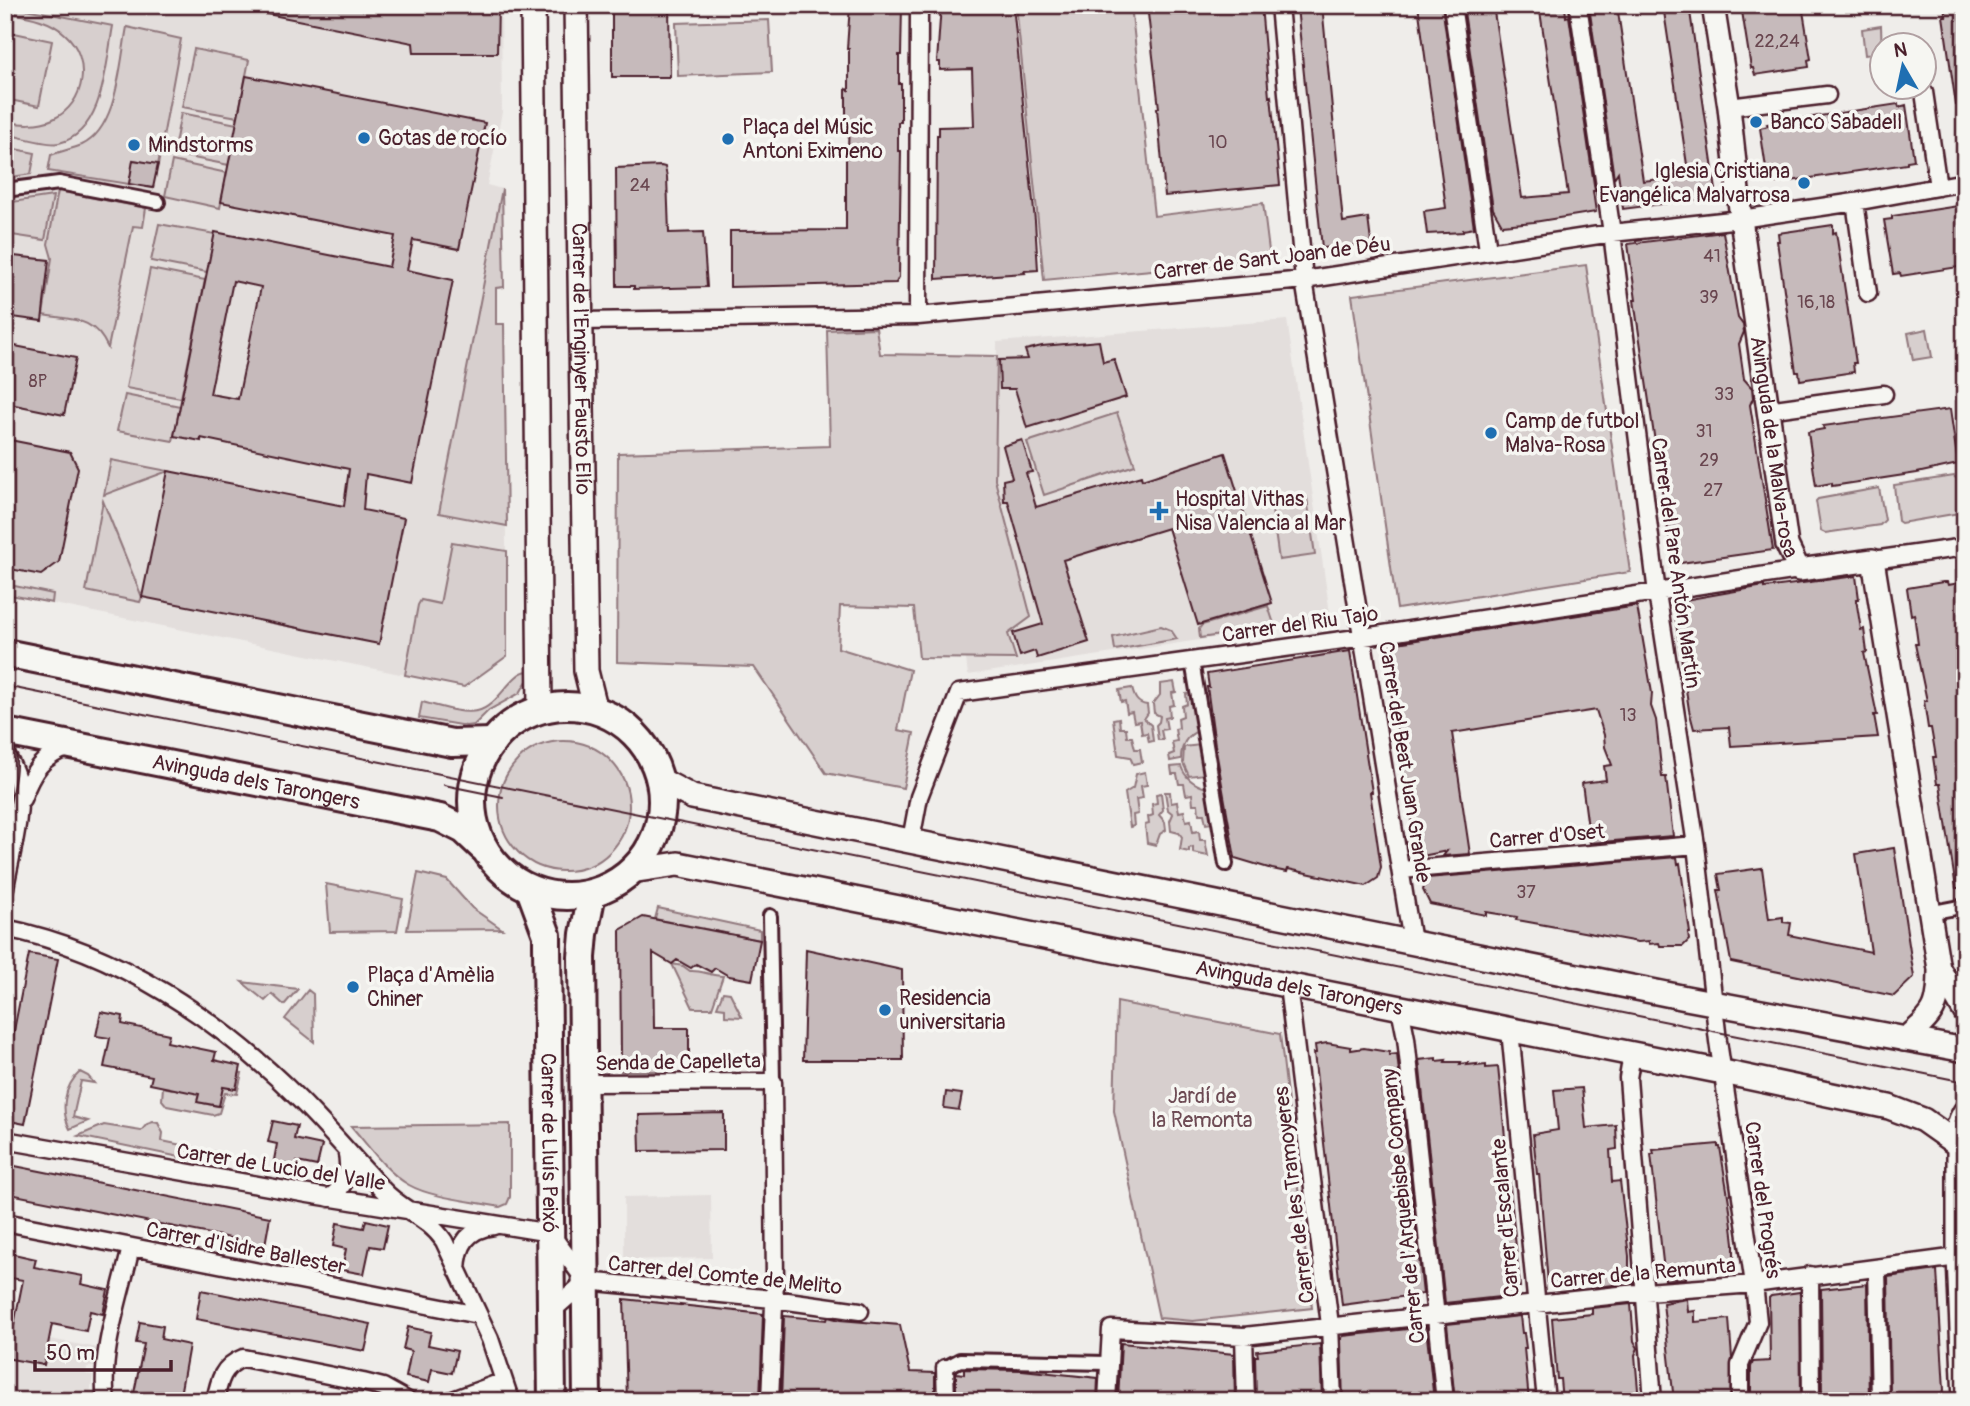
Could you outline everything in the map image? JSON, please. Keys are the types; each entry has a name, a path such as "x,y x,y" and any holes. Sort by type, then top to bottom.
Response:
{"main road":[{"name":"Carrer de l'Enginyer Fausto Elío","path":"533,5 540,710"},
{"name":"Carrer de l'Enginyer Fausto Elío","path":"576,5 586,671 596,711"},
{"path":"5,653 452,743 493,742"},
{"path":"569,706 596,711 614,719 630,731 653,762 660,780 662,800 658,828 648,851 631,871 613,884 592,892 561,896 530,888 515,881 491,859 477,830 472,801 474,781 481,760 493,742 514,722 540,710 569,706"},
{"name":"Avinguda dels Tarongers","path":"5,732 440,818 464,830 491,859"},
{"path":"660,780 692,797 1713,1003 1965,1050"},
{"name":"Avinguda dels Tarongers","path":"631,871 678,864 1889,1107 1923,1120 1960,1153"},
{"name":"Carrer de Lluís Peixó","path":"530,888 547,935 552,1401"},
{"name":"Carrer de Lluís Peixó","path":"587,1401 583,945 592,892"},
{"path":"1960,1153 1957,1131 1965,1112"}],"street":[{"path":"918,316 919,5"},
{"name":"Carrer del Beat Juan Grande","path":"1279,5 1304,280 1412,942"},
{"path":"1452,5 1488,250"},
{"name":"Carrer del Pare Antón Martín","path":"1578,5 1612,233 1657,593 1696,845 1713,1003"},
{"name":"Avinguda de la Malva-rosa","path":"1713,5 1787,545 1799,570 1873,560"},
{"path":"1729,107 1827,95"},
{"path":"1925,102 1938,187"},
{"name":"Carrer de Sant Joan de Déu","path":"580,321 918,316 1304,280 1488,250 1741,219 1965,182"},
{"path":"5,190 59,183 158,202"},
{"path":"1854,202 1868,293"},
{"path":"1767,410 1884,394"},
{"path":"1904,1040 1927,1020 1939,998 1939,968 1873,560 1965,547"},
{"name":"Carrer del Riu Tajo","path":"911,840 921,793 959,693 1364,637 1799,570"},
{"path":"1192,661 1226,864"},
{"path":"19,807 32,772 43,760 57,751 76,745"},
{"path":"5,753 19,786 19,807 5,888"},
{"name":"Carrer d'Oset","path":"1401,870 1696,845"},
{"path":"1929,913 1965,906"},
{"path":"770,916 774,1298 770,1401"},
{"path":"5,928 62,943 110,961 182,1003 226,1034 299,1098 385,1192 437,1231 490,1339 513,1401"},
{"path":"1939,968 1965,1013"},
{"name":"Carrer de les Tramoyeres","path":"1288,986 1330,1325 1333,1401"},
{"name":"Carrer del Progrés","path":"1713,1003 1758,1322 1740,1365 1740,1401"},
{"name":"Carrer de l'Arquebisbe Company","path":"1399,1008 1406,1038 1445,1401"},
{"name":"Carrer d'Escalante","path":"1510,1030 1546,1401"},
{"path":"1632,1055 1628,1078 1653,1401"},
{"name":"Senda de Capelleta","path":"584,1083 773,1082"},
{"name":"Carrer de Lucio del Valle","path":"5,1140 329,1198 550,1233"},
{"path":"329,1198 340,1190 347,1178 349,1165 346,1149"},
{"path":"1960,1153 1958,1257 1964,1401"},
{"name":"Carrer d'Isidre Ballester","path":"5,1222 478,1315"},
{"path":"457,1271 458,1253 464,1242 482,1228 507,1226"},
{"path":"550,1233 586,1281 551,1312"},
{"path":"106,1401 105,1373 109,1345 131,1247"},
{"name":"Carrer de la Remunta","path":"1330,1325 1646,1292 1754,1284 1958,1257"},
{"path":"1877,1268 1880,1401"},
{"path":"1810,1276 1811,1401"},
{"name":"Carrer del Comte de Melito","path":"586,1281 774,1298 860,1311"},
{"path":"1107,1401 1107,1363 1111,1329 1244,1336 1330,1325"},
{"path":"1244,1336 1246,1401"},
{"path":"215,1401 220,1378 226,1368 243,1358 363,1381 383,1387 408,1401"},
{"path":"946,1401 945,1368 960,1360 1107,1363"},
{"path":"450,1401 504,1381"}],"shaded area":[{"path":"5,5 501,5 502,112 487,185 502,189 504,287 496,288 496,324 504,324 507,656 464,687 5,594"},
{"name":"Hospital Vithas Nisa Valencia al Mar","path":"1287,320 1331,620 968,675 966,659 1015,659 1008,634 1030,616 995,480 997,342"},
{"path":"711,1195 712,1258 624,1260 624,1197"},
{"path":"5,1324 50,1332 50,1339 98,1348 95,1367 87,1367 86,1374 93,1375 89,1401 5,1401"}],"green space":[{"path":"5,5 113,26 105,76 94,111 74,136 59,143 5,134 5,122 41,123 64,112 73,103 82,80 79,55 74,44 59,29 45,22 5,12"},
{"path":"1016,5 1131,5 1154,216 1263,203 1270,259 1044,280"},
{"path":"769,20 772,72 678,76 676,23"},
{"path":"1881,26 1881,32 1868,32 1868,55 1865,55 1862,29"},
{"path":"127,27 181,39 158,165 134,160 129,184 48,171 51,155 82,145 94,136 103,124 115,93"},
{"path":"5,31 52,41 39,106 5,99"},
{"path":"194,49 249,60 238,117 182,107"},
{"path":"181,113 237,124 229,165 173,154"},
{"path":"5,147 35,153 31,174 5,178"},
{"path":"172,161 227,173 220,208 165,196"},
{"path":"502,189 504,287 496,288 496,324 504,324 507,526 439,513"},
{"path":"58,191 146,208 143,227 133,226 108,348 96,330 89,325 73,319 43,315 52,258 48,244"},
{"path":"53,196 45,240 5,234 5,203"},
{"path":"159,224 215,234 207,272 151,261"},
{"name":"Camp de futbol Malva-Rosa","path":"1586,265 1630,572 1397,609 1352,295"},
{"path":"150,269 205,280 181,398 126,388"},
{"path":"876,328 880,354 997,356 995,480 1031,617 1008,634 1016,659 919,658 914,608 840,606 838,648 910,670 898,730 914,733 903,788 826,773 754,667 617,662 618,453 830,446 827,330"},
{"path":"1927,329 1932,357 1913,360 1908,333"},
{"path":"125,395 180,406 173,441 117,431"},
{"path":"1117,413 1135,465 1044,495 1027,442"},
{"path":"111,460 168,471 104,495"},
{"path":"1954,476 1957,479 1962,510 1959,513 1901,523 1898,521 1894,485"},
{"path":"1879,488 1885,520 1880,525 1825,533 1821,531 1816,501 1818,499"},
{"path":"1307,498 1315,555 1279,560 1271,503"},
{"path":"103,501 142,597 140,602 86,591"},
{"path":"452,542 507,551 507,656 464,687 405,675 418,605 421,600 440,604"},
{"path":"5,584 53,594 52,603 5,594"},
{"path":"1268,606 1275,627 1200,638 1199,629 1202,625"},
{"path":"1161,626 1171,630 1177,639 1115,650 1113,637"},
{"path":"528,671 528,679 520,693 489,710 474,725 419,718 422,702 464,711 485,708 516,677"},
{"path":"1174,682 1174,705 1169,706 1170,717 1165,718 1167,729 1161,730 1163,740 1158,740 1156,725 1160,716 1154,713 1153,704 1160,695 1160,684"},
{"path":"1132,688 1136,700 1147,705 1148,713 1144,719 1151,725 1153,741 1149,742 1147,733 1142,734 1140,721 1134,722 1132,712 1127,713 1125,701 1121,702 1119,690"},
{"path":"1192,693 1198,731 1185,742 1181,759 1170,761 1169,755 1174,753 1172,742 1177,741 1175,729 1179,728 1178,718 1183,716 1182,706 1187,704 1186,694"},
{"path":"1119,718 1120,728 1126,728 1127,737 1132,737 1135,749 1140,749 1142,762 1133,764 1130,757 1118,755 1113,719"},
{"path":"564,741 589,746 610,760 624,781 629,806 624,831 610,852 589,866 564,871 539,866 518,852 504,831 499,806 504,781 518,760 539,746"},
{"path":"1200,745 1205,774 1189,776 1183,763 1184,747"},
{"path":"1181,766 1191,780 1207,788 1213,823 1206,824 1204,814 1199,814 1198,804 1193,804 1192,794 1186,795 1184,784 1179,784 1177,774 1172,774 1171,767"},
{"path":"1145,772 1147,785 1141,786 1143,798 1136,799 1138,814 1133,815 1134,826 1130,827 1125,793 1133,788 1136,774"},
{"path":"1165,792 1170,792 1171,803 1177,802 1179,812 1184,811 1186,821 1191,820 1193,832 1199,831 1200,840 1205,840 1208,856 1193,853 1193,847 1189,848 1189,852 1180,850 1182,837 1171,831 1170,821 1173,814 1168,810"},
{"path":"1161,793 1163,810 1159,815 1165,822 1166,830 1160,834 1156,845 1147,843 1145,825 1149,824 1148,817 1153,815 1152,804 1157,803 1156,794"},
{"path":"418,873 447,880 472,908 502,929 407,930"},
{"path":"326,884 403,899 397,931 330,932"},
{"path":"658,908 760,930 760,940 655,919"},
{"path":"672,964 683,966 690,971 723,976 712,1008 693,1008"},
{"path":"242,982 298,989 284,1005 272,994 265,1001"},
{"path":"308,990 313,994 314,1042 285,1019"},
{"path":"723,992 730,993 742,1017 725,1016 725,1008 717,1007"},
{"name":"Jardí de la Remonta","path":"1117,1002 1280,1034 1312,1308 1193,1321 1159,1318 1114,1111"},
{"path":"673,1060 673,1071 621,1071 621,1061"},
{"path":"80,1072 94,1083 81,1081 73,1117 88,1121 70,1129 65,1114 65,1099 70,1084"},
{"path":"242,1073 237,1094 225,1093 219,1113 213,1115 167,1106 162,1100 163,1087 172,1089 203,1074 197,1102 218,1106 223,1087"},
{"path":"153,1122 158,1123 163,1133 162,1141 215,1152 222,1157 223,1166 78,1136 104,1125 141,1131"},
{"path":"510,1124 510,1197 507,1204 500,1207 441,1196 409,1185 385,1166 351,1126"}],"building":[{"path":"258,5 498,5 497,53 414,53 413,43 257,12"},
{"path":"612,5 669,5 670,77 612,77"},
{"path":"850,5 902,5 899,55 901,122 898,122 898,151 901,151 899,277 896,283 730,287 730,231 846,230 846,150 849,121 846,121 846,89 849,90 847,49"},
{"path":"941,5 1013,5 1038,270 936,279 937,135 939,127 974,126 972,69 940,70 940,62 937,62"},
{"path":"1147,5 1261,5 1280,185 1165,196 1159,108"},
{"path":"1322,5 1343,222 1368,218 1371,242 1360,245 1322,248 1297,7"},
{"path":"1418,5 1442,5 1474,228 1463,232 1427,234 1424,211 1446,208"},
{"path":"1463,5 1493,5 1522,198 1568,194 1539,5 1565,5 1566,17 1569,16 1596,212 1502,225 1493,209"},
{"path":"1593,5 1617,5 1643,181 1687,176 1689,178 1663,5 1689,5 1717,197 1623,209 1618,172 1614,178 1590,13 1594,12"},
{"path":"1741,5 1802,5 1811,59 1808,60 1809,67 1755,75 1751,68"},
{"path":"1965,5 1965,105 1956,105 1943,16 1946,16 1944,8"},
{"path":"246,76 485,123 459,249 413,240 407,270 453,280 412,483 366,474 363,510 404,518 379,644 142,597 168,471 344,506 349,469 201,438 201,441 174,436 215,232 389,267 395,236 221,202","holes":["233,281 261,287 238,399 210,394"]},
{"path":"1898,104 1899,107 1906,105 1914,160 1907,161 1907,164 1768,182 1760,128 1768,126 1767,124"},
{"path":"133,160 158,164 153,188 129,184"},
{"path":"665,167 667,177 669,233 703,232 707,287 634,289 634,286 617,286 616,168"},
{"path":"1965,205 1965,266 1901,276 1900,273 1893,274 1884,220 1892,219 1892,216"},
{"path":"1833,225 1856,363 1853,363 1854,372 1800,380 1792,346 1778,233"},
{"path":"1723,232 1738,318 1743,325 1744,332 1739,344 1744,379 1752,388 1753,398 1750,405 1773,550 1673,564 1628,244"},
{"path":"5,255 49,260 42,321 5,316"},
{"path":"1099,341 1103,362 1114,359 1126,397 1027,428 1015,389 1000,389 999,360 1028,359 1025,350 1042,346"},
{"path":"5,344 76,358 64,415 5,403"},
{"path":"1950,409 1958,464 1917,473 1816,486 1808,432 1824,429 1823,426"},
{"path":"5,439 70,452 78,468 59,562 41,575 5,568"},
{"path":"1022,440 1032,472 1026,473 1036,507 1141,476 1142,480 1225,453 1272,603 1198,625 1168,528 1063,560 1089,642 1037,658 1035,651 1020,656 1013,633 1043,624 1008,501 1004,501 1003,480 1012,478 1003,446"},
{"path":"1856,576 1859,599 1856,599 1861,630 1864,629 1867,652 1864,653 1877,715 1874,715 1878,737 1731,746 1729,727 1694,729 1673,602 1764,586"},
{"path":"1943,582 1948,585 1965,582 1965,888 1956,888 1940,784 1937,784 1931,728 1928,728 1924,701 1927,701 1915,644 1918,644 1914,614 1911,615 1907,588"},
{"path":"1637,606 1652,693 1651,706 1656,720 1662,777 1666,777 1673,836 1590,843 1582,783 1606,780 1604,766 1612,765 1596,710 1452,733 1470,854 1443,856 1447,851 1417,857 1384,645"},
{"path":"1350,651 1372,792 1381,867 1378,878 1366,886 1288,869 1287,872 1272,869 1235,858 1215,745 1207,674"},
{"path":"1894,848 1914,977 1894,996 1731,962 1718,890 1721,890 1718,874 1762,868 1769,919 1783,917 1783,922 1791,923 1789,935 1871,952 1856,854"},
{"path":"1677,857 1690,933 1689,940 1683,946 1660,946 1659,943 1649,944 1649,941 1638,942 1516,920 1517,917 1486,912 1486,915 1430,904 1423,890 1427,878"},
{"path":"643,917 760,940 752,980 729,976 715,968 711,972 696,964 691,968 677,960 672,964 653,953 654,1028 689,1028 689,1060 621,1061 620,930"},
{"name":"Residencia universitaria","path":"806,949 902,970 903,1060 803,1060"},
{"path":"29,954 58,959 25,1124 5,1120 5,1076"},
{"path":"101,1012 123,1016 122,1024 169,1034 167,1042 216,1052 214,1060 241,1066 236,1089 223,1087 219,1106 197,1102 199,1094 150,1084 152,1076 104,1067 110,1038 96,1036"},
{"path":"1327,1043 1351,1047 1351,1050 1364,1048 1389,1052 1389,1055 1397,1054 1423,1294 1342,1305 1314,1053 1315,1045"},
{"path":"1436,1058 1436,1061 1486,1065 1486,1068 1498,1067 1520,1287 1517,1287 1518,1295 1445,1303 1419,1060"},
{"path":"1582,1088 1586,1128 1616,1125 1617,1149 1610,1150 1612,1182 1620,1181 1629,1256 1629,1283 1590,1288 1590,1281 1548,1284 1533,1134 1558,1130 1554,1090"},
{"path":"946,1092 962,1094 959,1110 944,1108"},
{"path":"724,1113 724,1150 640,1151 639,1115"},
{"path":"273,1121 297,1126 294,1139 322,1145 317,1166 297,1162 295,1176 272,1171 277,1144 268,1142"},
{"path":"1718,1144 1729,1202 1734,1263 1685,1270 1686,1278 1665,1280 1651,1154 1654,1154 1653,1150"},
{"path":"5,1164 270,1217 265,1245 5,1193"},
{"path":"366,1220 388,1225 383,1248 370,1246 364,1274 342,1270 346,1249 333,1246 337,1223 364,1228"},
{"path":"5,1252 36,1259 34,1267 83,1276 81,1284 108,1290 103,1314 90,1311 86,1331 52,1324 44,1365 5,1358 5,1324 14,1325 23,1280 5,1277"},
{"path":"1937,1270 1944,1390 1942,1393 1916,1393 1916,1401 1899,1401 1899,1394 1890,1394 1888,1277"},
{"path":"1867,1284 1869,1401 1822,1401 1821,1289"},
{"path":"201,1290 371,1324 365,1351 196,1319"},
{"path":"1800,1292 1801,1401 1751,1401 1753,1362 1770,1361 1769,1298"},
{"path":"624,1299 763,1314 760,1401 627,1401"},
{"path":"1687,1299 1688,1312 1695,1311 1695,1322 1729,1319 1732,1358 1730,1401 1674,1401 1663,1303"},
{"path":"1631,1304 1634,1341 1638,1348 1635,1355 1639,1401 1562,1401 1560,1379 1557,1379 1552,1318 1592,1314 1592,1308"},
{"path":"784,1316 827,1320 828,1317 900,1325 910,1372 935,1373 935,1401 781,1401"},
{"path":"1520,1316 1526,1348 1529,1401 1455,1401 1447,1324"},
{"path":"140,1322 163,1326 161,1339 189,1345 179,1401 141,1401 142,1395 134,1393 144,1344 136,1343"},
{"path":"408,1327 431,1332 428,1345 457,1351 452,1373 432,1369 429,1382 406,1377 411,1351 403,1349"},
{"path":"1426,1327 1434,1401 1343,1401 1343,1336"},
{"path":"1121,1343 1234,1354 1235,1401 1118,1401"},
{"path":"1320,1344 1322,1401 1256,1401 1257,1351"},
{"path":"964,1369 1022,1370 1098,1378 1097,1401 956,1401 956,1373 964,1374"}],"tram line":[{"path":"5,686 1965,1082"},
{"path":"5,722 15,747 16,760 14,786 5,826"},
{"path":"444,785 503,797"}],"place":[{"name":"Banco Sabadell","path":"1756,122"},
{"name":"Gotas de rocío","path":"364,138"},
{"name":"Plaça del Músic Antoni Eximeno","path":"728,139"},
{"name":"Mindstorms","path":"134,145"},
{"name":"Iglesia Cristiana Evangélica Malvarrosa","path":"1804,183"},
{"name":"Camp de futbol Malva-Rosa","path":"1491,433"},
{"name":"Hospital Vithas Nisa Valencia al Mar","path":"1159,511"},
{"name":"Plaça d'Amèlia Chiner","path":"353,987"},
{"name":"Residencia universitaria","path":"885,1010"}]}
